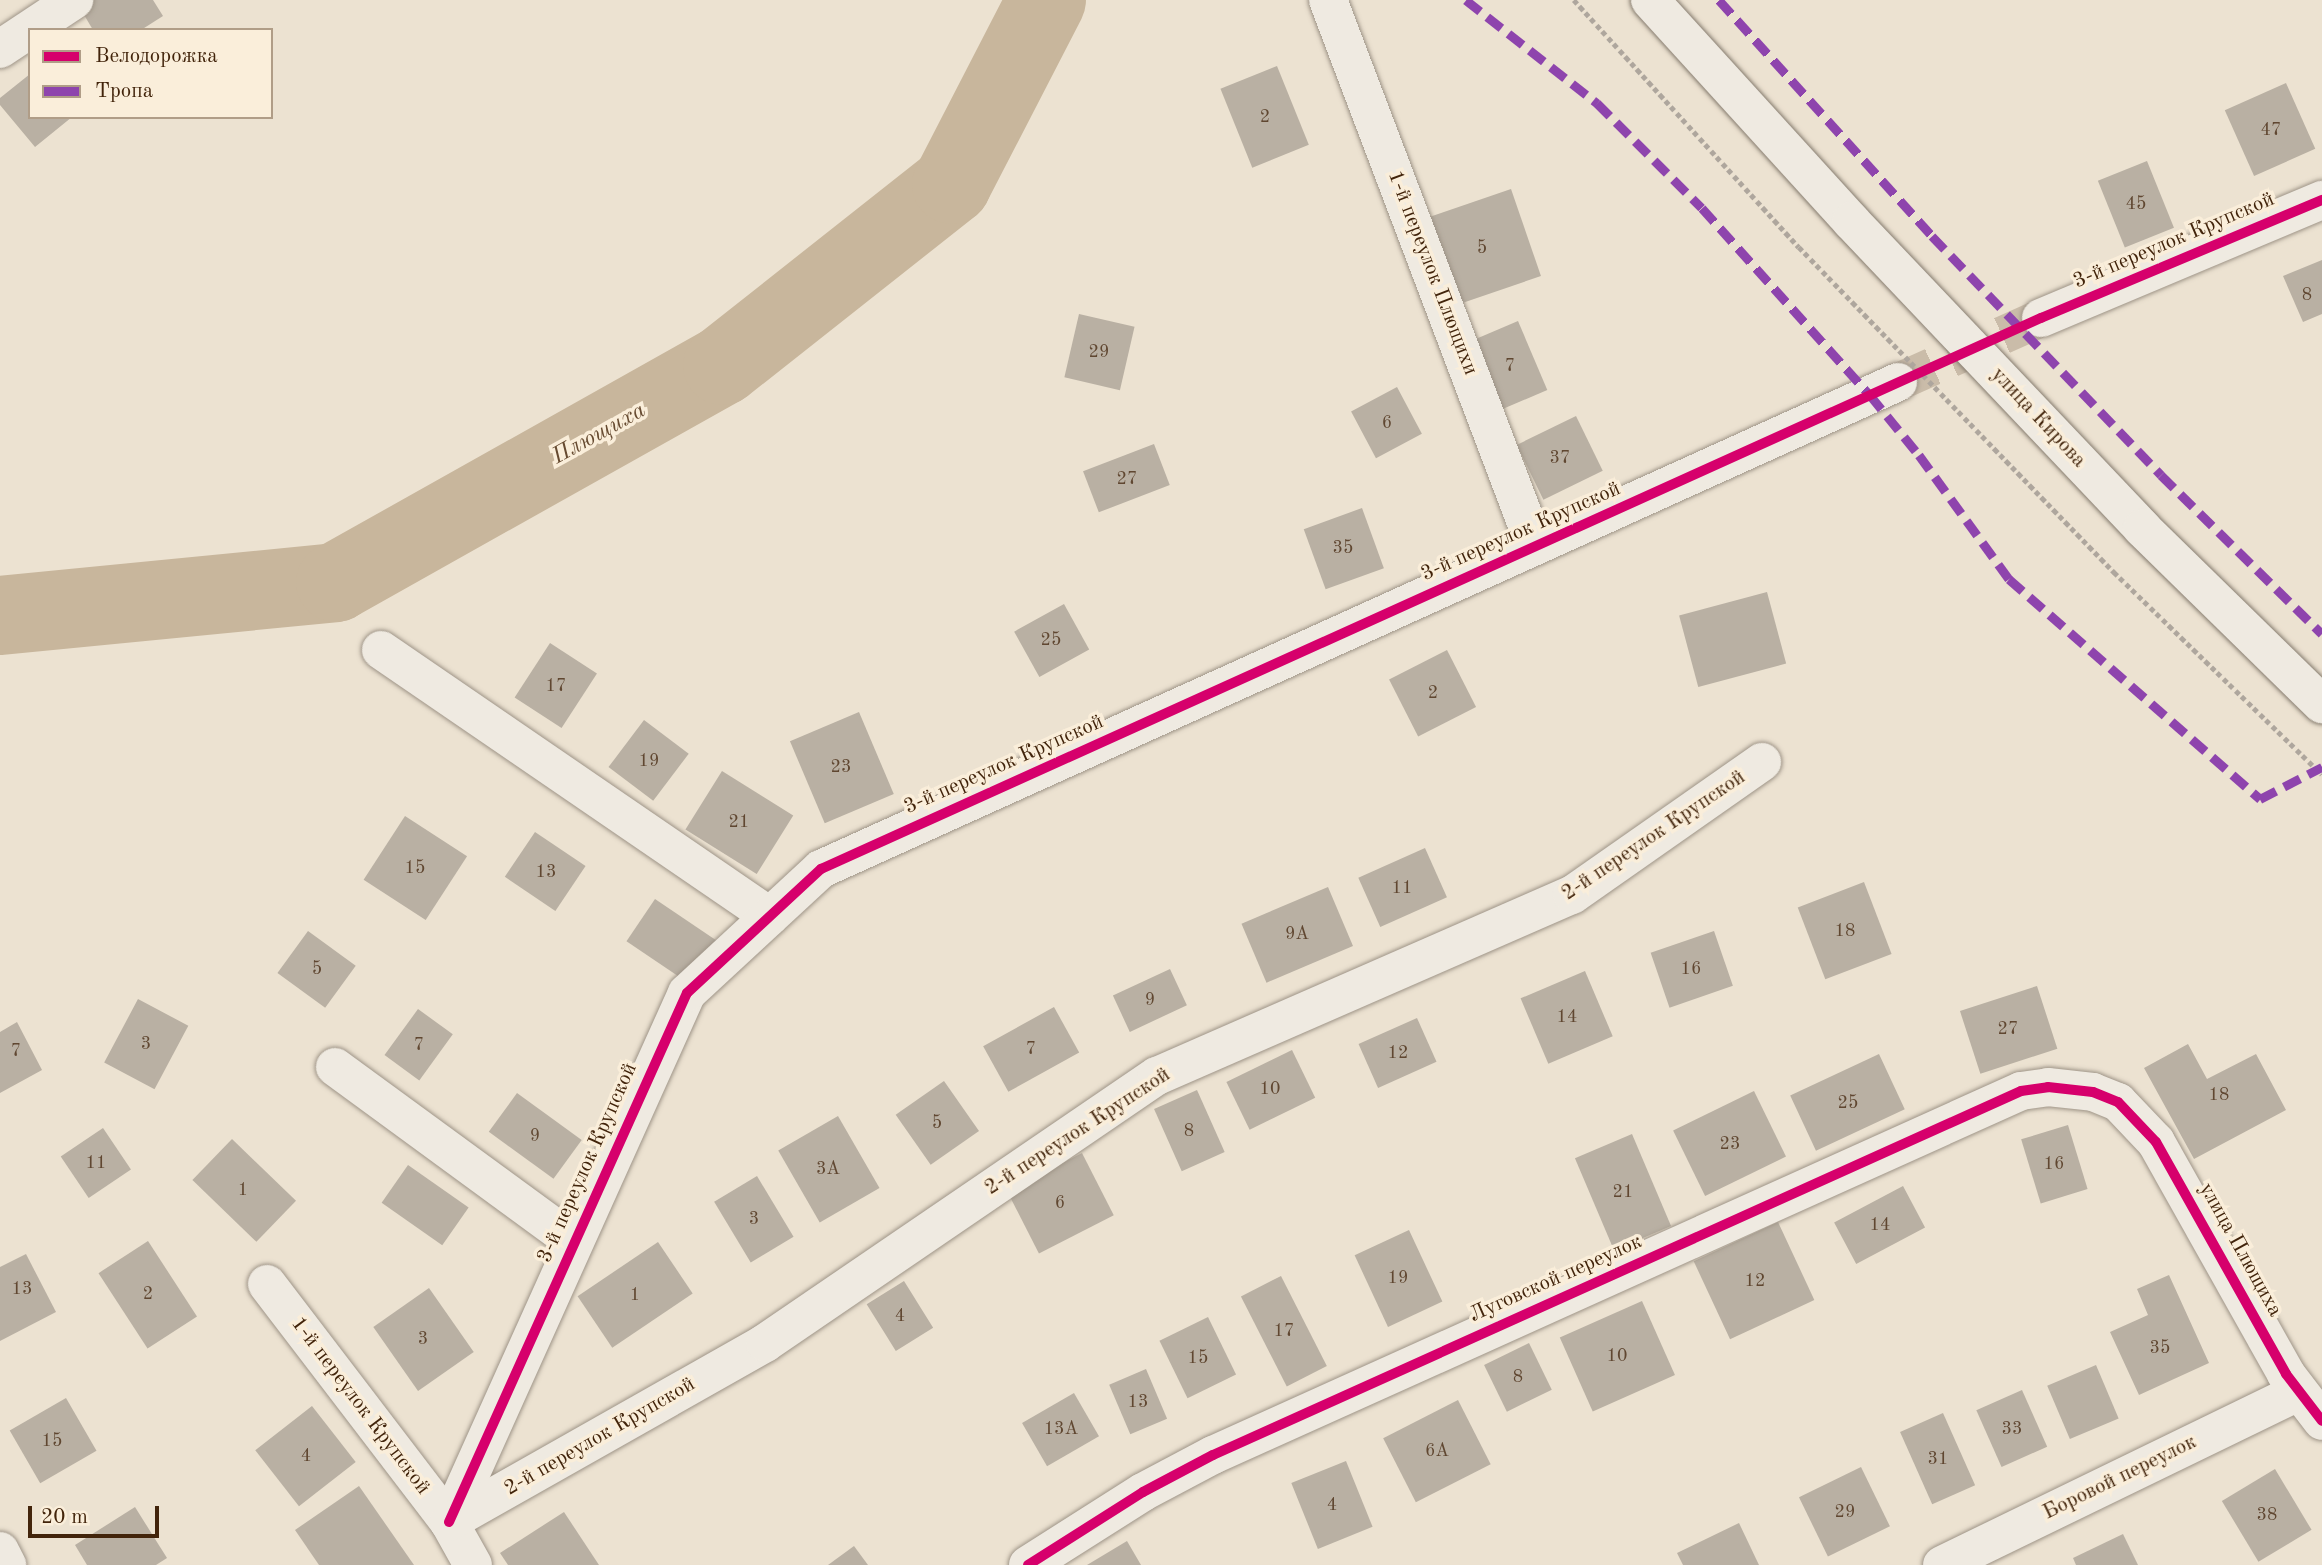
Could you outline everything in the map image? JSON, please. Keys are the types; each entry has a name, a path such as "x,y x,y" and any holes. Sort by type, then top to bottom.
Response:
{"street":[{"path":"32,28 74,0"},
{"name":"1-й переулок Плющихи","path":"1328,0 1535,547"},
{"name":"улица Кирова","path":"1650,0 1851,221 2141,528 2322,704"},
{"path":"0,49 28,30"},
{"name":"3-й переулок Крупской","path":"2041,318 2322,200"},
{"name":"3-й переулок Крупской","path":"449,1522 573,1241 687,993 821,869 1898,383"},
{"path":"381,650 770,916"},
{"name":"2-й переулок Крупской","path":"449,1522 765,1343 1157,1076 1572,895 1762,762"},
{"path":"335,1067 573,1241"},
{"name":"Луговской переулок","path":"1028,1565 1121,1505 1213,1455 2021,1091 2073,1087 2118,1102"},
{"name":"улица Плющиха","path":"2118,1102 2156,1142 2168,1160 2298,1392 2322,1421"},
{"name":"1-й переулок Крупской","path":"267,1284 449,1522 473,1565"},
{"name":"Боровой переулок","path":"1942,1565 2298,1392"},
{"path":"0,1551 7,1565"}],"path":[{"path":"1574,0 1808,257 2114,572 2322,774"}],"building":[{"path":"94,0 153,0 163,16 144,28 92,28 80,8"},
{"path":"1277,66 1309,145 1252,168 1220,89"},
{"path":"28,76 28,119 70,119 35,147 0,105 0,98"},
{"path":"2286,83 2315,149 2254,176 2225,110"},
{"path":"2147,161 2174,228 2125,248 2098,181"},
{"path":"1511,189 1541,276 1452,307 1422,220"},
{"path":"2322,260 2322,314 2303,322 2283,276"},
{"path":"1079,314 1135,327 1120,390 1064,377"},
{"path":"1518,321 1547,390 1500,410 1471,341"},
{"path":"1397,387 1422,434 1376,458 1351,411"},
{"path":"1576,416 1603,471 1543,500 1517,445"},
{"path":"1154,444 1170,485 1099,512 1083,471"},
{"path":"1362,508 1384,568 1326,589 1304,529"},
{"path":"1767,592 1786,663 1698,687 1679,616"},
{"path":"1064,604 1089,649 1039,677 1014,632"},
{"path":"550,643 597,673 562,728 515,698"},
{"path":"1447,650 1476,707 1418,737 1389,680"},
{"path":"859,712 894,794 825,823 790,741"},
{"path":"644,720 689,754 653,801 608,767"},
{"path":"722,771 793,816 757,874 685,830"},
{"path":"405,816 467,856 426,920 364,880"},
{"path":"535,832 586,866 555,911 505,877"},
{"path":"1425,848 1447,897 1380,927 1358,878"},
{"path":"1864,882 1892,954 1825,979 1798,907"},
{"path":"1328,887 1353,946 1266,983 1241,924"},
{"path":"655,899 717,941 689,983 626,941"},
{"path":"308,931 356,966 325,1008 277,973"},
{"path":"1714,931 1733,986 1670,1008 1651,953"},
{"path":"1170,969 1187,1005 1130,1032 1113,996"},
{"path":"1585,971 1613,1036 1548,1064 1521,998"},
{"path":"2037,986 2057,1049 1980,1074 1960,1011"},
{"path":"138,999 188,1026 155,1089 104,1063"},
{"path":"1054,1007 1079,1052 1008,1092 983,1046"},
{"path":"418,1009 453,1034 419,1080 384,1055"},
{"path":"1417,1018 1437,1062 1378,1088 1359,1044"},
{"path":"17,1022 42,1070 0,1093 0,1032"},
{"path":"2188,1044 2207,1079 2256,1054 2286,1110 2194,1159 2144,1068"},
{"path":"1292,1050 1315,1098 1250,1130 1226,1082"},
{"path":"1879,1054 1905,1109 1816,1151 1790,1095"},
{"path":"944,1081 979,1131 931,1165 896,1115"},
{"path":"1197,1090 1225,1152 1182,1171 1154,1109"},
{"path":"1754,1091 1786,1157 1705,1196 1673,1130"},
{"path":"517,1093 582,1140 554,1179 489,1132"},
{"path":"838,1116 880,1188 820,1222 778,1150"},
{"path":"2068,1125 2088,1189 2041,1203 2021,1139"},
{"path":"103,1128 131,1169 89,1198 61,1157"},
{"path":"1632,1134 1671,1226 1614,1250 1575,1158"},
{"path":"232,1139 296,1201 256,1242 192,1180"},
{"path":"1082,1153 1114,1215 1039,1254 1007,1191"},
{"path":"408,1165 469,1207 442,1245 382,1203"},
{"path":"757,1176 794,1237 751,1263 714,1202"},
{"path":"1903,1186 1925,1227 1856,1264 1834,1223"},
{"path":"1778,1222 1814,1300 1730,1339 1694,1261"},
{"path":"1409,1230 1442,1302 1388,1327 1355,1255"},
{"path":"148,1241 197,1316 148,1349 99,1273"},
{"path":"658,1242 693,1293 612,1348 578,1296"},
{"path":"26,1254 56,1312 0,1341 0,1267"},
{"path":"2169,1275 2209,1363 2139,1395 2110,1332 2148,1315 2137,1289"},
{"path":"1281,1276 1327,1366 1287,1386 1241,1296"},
{"path":"904,1281 933,1328 896,1351 867,1304"},
{"path":"429,1288 474,1352 418,1391 373,1327"},
{"path":"1642,1301 1675,1375 1593,1412 1560,1338"},
{"path":"1208,1317 1236,1375 1188,1398 1159,1341"},
{"path":"1529,1343 1552,1390 1507,1412 1484,1365"},
{"path":"2096,1365 2119,1418 2070,1439 2047,1386"},
{"path":"1146,1369 1167,1419 1130,1434 1109,1385"},
{"path":"2022,1390 2047,1447 2002,1467 1976,1410"},
{"path":"1074,1393 1099,1436 1047,1466 1022,1423"},
{"path":"66,1398 96,1451 40,1483 10,1430"},
{"path":"1458,1400 1491,1464 1416,1502 1383,1438"},
{"path":"312,1406 356,1462 299,1506 255,1450"},
{"path":"1943,1413 1975,1485 1932,1504 1900,1432"},
{"path":"1346,1461 1373,1527 1318,1549 1291,1483"},
{"path":"1861,1467 1890,1526 1828,1557 1799,1497"},
{"path":"2275,1469 2312,1530 2258,1562 2222,1501"},
{"path":"359,1486 414,1565 319,1565 295,1530"},
{"path":"135,1507 167,1558 156,1565 87,1565 75,1545"},
{"path":"564,1512 599,1565 508,1565 500,1553"},
{"path":"1739,1523 1759,1565 1683,1565 1677,1553"},
{"path":"2123,1534 2138,1565 2076,1565 2073,1558"},
{"path":"1127,1541 1141,1565 1087,1565"},
{"path":"854,1546 868,1565 828,1565"}],"waterway":[{"name":"Плющиха","path":"0,615 335,582 722,365 951,184 1046,0"}],"tunnel":[{"path":"1898,382 2041,318"}],"marked path":[{"path":"1466,0 1597,103 1702,208 1870,395 1919,455 2009,579 2260,799 2322,767"},
{"path":"1719,0 1932,236 2161,475 2322,634"}],"cycle path":[{"path":"449,1522 687,993 821,869 2041,318 2322,200"},
{"path":"1028,1565 1143,1492 1213,1455 2021,1091 2048,1087 2093,1092 2118,1102 2156,1142 2286,1374 2322,1421"}]}
